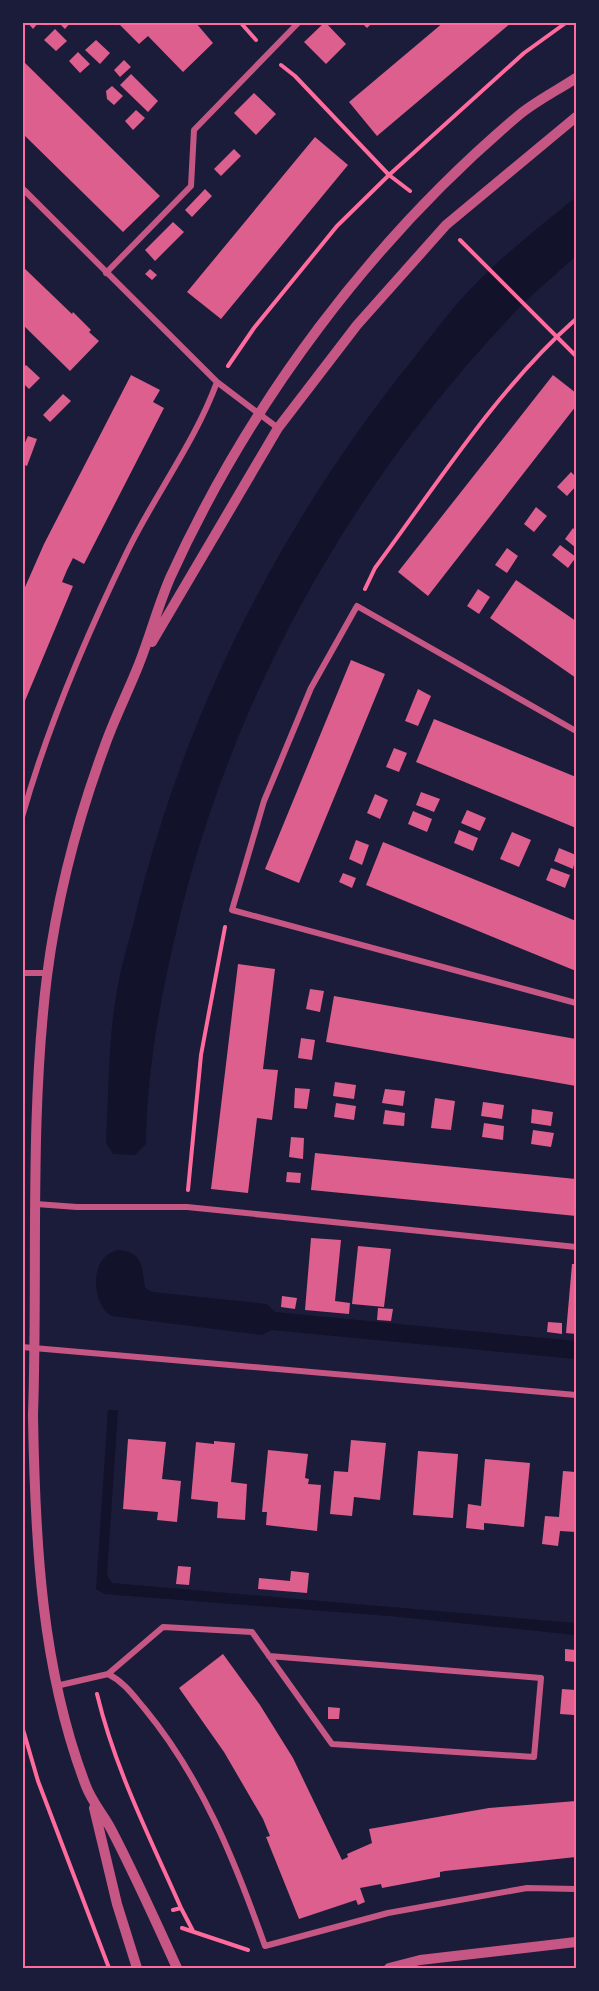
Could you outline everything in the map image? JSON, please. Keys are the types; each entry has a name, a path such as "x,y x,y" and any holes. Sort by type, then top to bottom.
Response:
{"street":[{"path":"106,273 191,186 194,130 299,22"},
{"path":"137,1968 117,1904 93,1802 55,1686 43,1599 34,1471 40,1042 47,973 67,865 104,748 140,663 169,581 209,500 260,414 329,311 423,205 522,113 576,78"},
{"path":"140,663 278,428 357,325 446,225 576,117"},
{"path":"22,188 217,382 278,428"},
{"path":"22,817 70,676 129,549 204,416 217,382"},
{"path":"576,731 357,606 311,688 272,780 232,910 576,1003"},
{"path":"22,973 47,973"},
{"path":"36,1204 77,1207 187,1207 576,1246"},
{"path":"22,1347 576,1395"},
{"path":"55,1686 108,1674 163,1627 252,1632 269,1656 332,1744 534,1757 541,1678 269,1656"},
{"path":"108,1674 121,1680 160,1728 198,1787 236,1864 265,1946 388,1913 527,1888 576,1888"},
{"path":"93,1802 109,1827 177,1968"},
{"path":"389,1968 420,1960 576,1942"}],"path":[{"path":"240,22 268,55 295,76 389,175 407,187 423,205"},
{"path":"217,382 254,328 337,226 389,175 524,53 567,22"},
{"path":"478,258 576,356"},
{"path":"357,606 375,568 488,415 556,336 576,319"},
{"path":"187,1207 201,1055 223,931 232,910"},
{"path":"93,1678 106,1730 129,1791 181,1908"},
{"path":"22,1726 38,1781 109,1968"},
{"path":"194,1932 250,1951 265,1946"}],"shaded area":[{"path":"576,197 576,256 513,314 454,380 399,450 349,523 304,599 264,678 229,759 200,843 177,928 156,1035 149,1089 146,1144 135,1155 113,1154 106,1143 109,1066 114,1009 123,964 155,843 180,768 210,694 244,621 281,551 323,483 368,417 459,301 519,244"},
{"path":"117,1250 132,1253 136,1257 142,1267 145,1288 152,1292 267,1304 275,1312 576,1341 576,1359 272,1330 262,1335 112,1316 106,1312 98,1298 96,1280 100,1263 107,1255"},
{"path":"108,1410 118,1410 107,1575 112,1583 576,1623 576,1635 389,1616 104,1594 96,1589"}],"building":[{"path":"27,22 39,22 33,29"},
{"path":"58,22 71,22 65,29"},
{"path":"117,22 196,23 213,43 183,72 148,36 139,44"},
{"path":"325,22 346,44 326,64 304,42"},
{"path":"361,22 373,22 367,28"},
{"path":"444,22 512,22 377,136 349,102"},
{"path":"55,29 67,41 56,51 44,40"},
{"path":"96,40 110,53 100,64 85,50"},
{"path":"78,52 90,64 80,73 69,61"},
{"path":"22,60 160,196 123,232 22,133"},
{"path":"124,60 131,67 120,77 114,70"},
{"path":"131,74 158,101 148,112 120,85"},
{"path":"112,86 123,96 114,105 107,99 106,91"},
{"path":"254,93 276,114 256,135 234,113"},
{"path":"136,110 145,118 133,130 125,121"},
{"path":"315,137 348,165 221,319 187,292"},
{"path":"234,149 241,156 221,176 214,169"},
{"path":"205,189 212,196 192,217 185,210"},
{"path":"173,222 184,232 155,261 145,250"},
{"path":"22,266 72,314 73,312 99,341 70,371 22,324"},
{"path":"150,269 157,275 152,280 145,274"},
{"path":"26,365 40,378 29,389 22,382 22,368"},
{"path":"131,375 160,390 153,402 164,408 84,564 73,558 67,570 62,582 73,586 22,708 22,594 44,544"},
{"path":"553,375 576,393 576,406 428,596 398,572"},
{"path":"63,394 71,401 50,422 43,415"},
{"path":"28,436 37,439 27,466 22,464 22,449"},
{"path":"571,472 576,477 576,486 567,496 557,487"},
{"path":"536,507 547,516 534,532 524,524"},
{"path":"573,528 576,531 576,548 565,539"},
{"path":"560,545 576,557 568,568 552,555"},
{"path":"507,548 518,556 507,573 495,565"},
{"path":"516,580 576,621 576,678 490,618"},
{"path":"478,589 490,597 479,614 467,606"},
{"path":"351,660 385,674 299,883 265,869"},
{"path":"418,689 431,696 418,726 405,721"},
{"path":"434,719 576,777 576,828 416,762"},
{"path":"394,748 407,753 399,772 386,767"},
{"path":"421,792 440,799 434,812 416,805"},
{"path":"375,794 388,800 380,819 367,813"},
{"path":"467,810 486,818 480,831 461,823"},
{"path":"413,811 432,819 427,832 408,824"},
{"path":"459,830 478,838 473,851 454,843"},
{"path":"512,832 531,840 519,867 500,859"},
{"path":"356,840 369,845 362,865 349,859"},
{"path":"383,842 576,921 576,971 366,885"},
{"path":"559,848 576,855 573,869 554,861"},
{"path":"551,868 570,875 565,888 546,880"},
{"path":"343,873 356,878 352,888 339,882"},
{"path":"238,964 275,969 263,1069 278,1070 272,1120 257,1118 248,1193 211,1189"},
{"path":"310,989 324,991 320,1012 306,1009"},
{"path":"334,996 576,1039 576,1086 326,1042"},
{"path":"301,1038 315,1040 312,1060 298,1058"},
{"path":"335,1082 356,1085 354,1099 333,1096"},
{"path":"295,1088 310,1089 307,1109 294,1108"},
{"path":"385,1089 405,1091 403,1106 382,1103"},
{"path":"435,1098 455,1101 451,1130 431,1128"},
{"path":"483,1102 504,1105 502,1119 481,1116"},
{"path":"336,1103 356,1106 354,1120 334,1117"},
{"path":"532,1109 553,1112 551,1126 531,1123"},
{"path":"385,1110 405,1113 404,1126 383,1124"},
{"path":"484,1123 504,1126 503,1140 482,1137"},
{"path":"533,1130 554,1133 551,1147 531,1144"},
{"path":"291,1137 304,1138 303,1159 289,1157"},
{"path":"315,1153 576,1179 576,1216 311,1190"},
{"path":"287,1172 301,1173 300,1183 286,1182"},
{"path":"311,1238 341,1240 335,1301 350,1303 349,1314 305,1310"},
{"path":"358,1246 391,1249 384,1307 352,1304"},
{"path":"572,1264 576,1264 576,1334 566,1333"},
{"path":"282,1296 297,1298 295,1309 281,1307"},
{"path":"378,1308 393,1309 391,1321 377,1320"},
{"path":"548,1322 562,1323 562,1334 547,1332"},
{"path":"128,1439 166,1442 162,1479 181,1481 177,1522 157,1520 158,1512 123,1509"},
{"path":"351,1440 386,1443 380,1500 354,1497 352,1516 330,1514 334,1471 348,1472"},
{"path":"214,1441 235,1443 231,1482 247,1484 245,1520 217,1518 218,1502 191,1499 196,1442 214,1444"},
{"path":"268,1450 308,1454 305,1478 309,1479 308,1484 321,1485 317,1531 266,1525 267,1512 262,1512"},
{"path":"418,1451 458,1454 453,1518 413,1515"},
{"path":"485,1459 530,1463 524,1527 484,1523 484,1530 466,1528 468,1504 481,1506"},
{"path":"563,1471 576,1472 576,1532 560,1531 558,1546 542,1544 545,1516 559,1517"},
{"path":"178,1566 191,1567 189,1585 176,1584"},
{"path":"291,1571 309,1573 307,1593 258,1589 259,1578 290,1581"},
{"path":"565,1649 576,1650 576,1662 565,1661"},
{"path":"223,1654 260,1705 293,1758 342,1860 348,1857 347,1854 372,1843 369,1829 489,1808 576,1801 576,1857 445,1871 440,1872 440,1877 382,1888 381,1884 360,1888 365,1902 358,1905 356,1900 299,1919 266,1837 270,1836 263,1819 224,1752 179,1688"},
{"path":"562,1689 576,1690 574,1715 560,1714"},
{"path":"328,1707 340,1708 339,1719 328,1719"}]}
